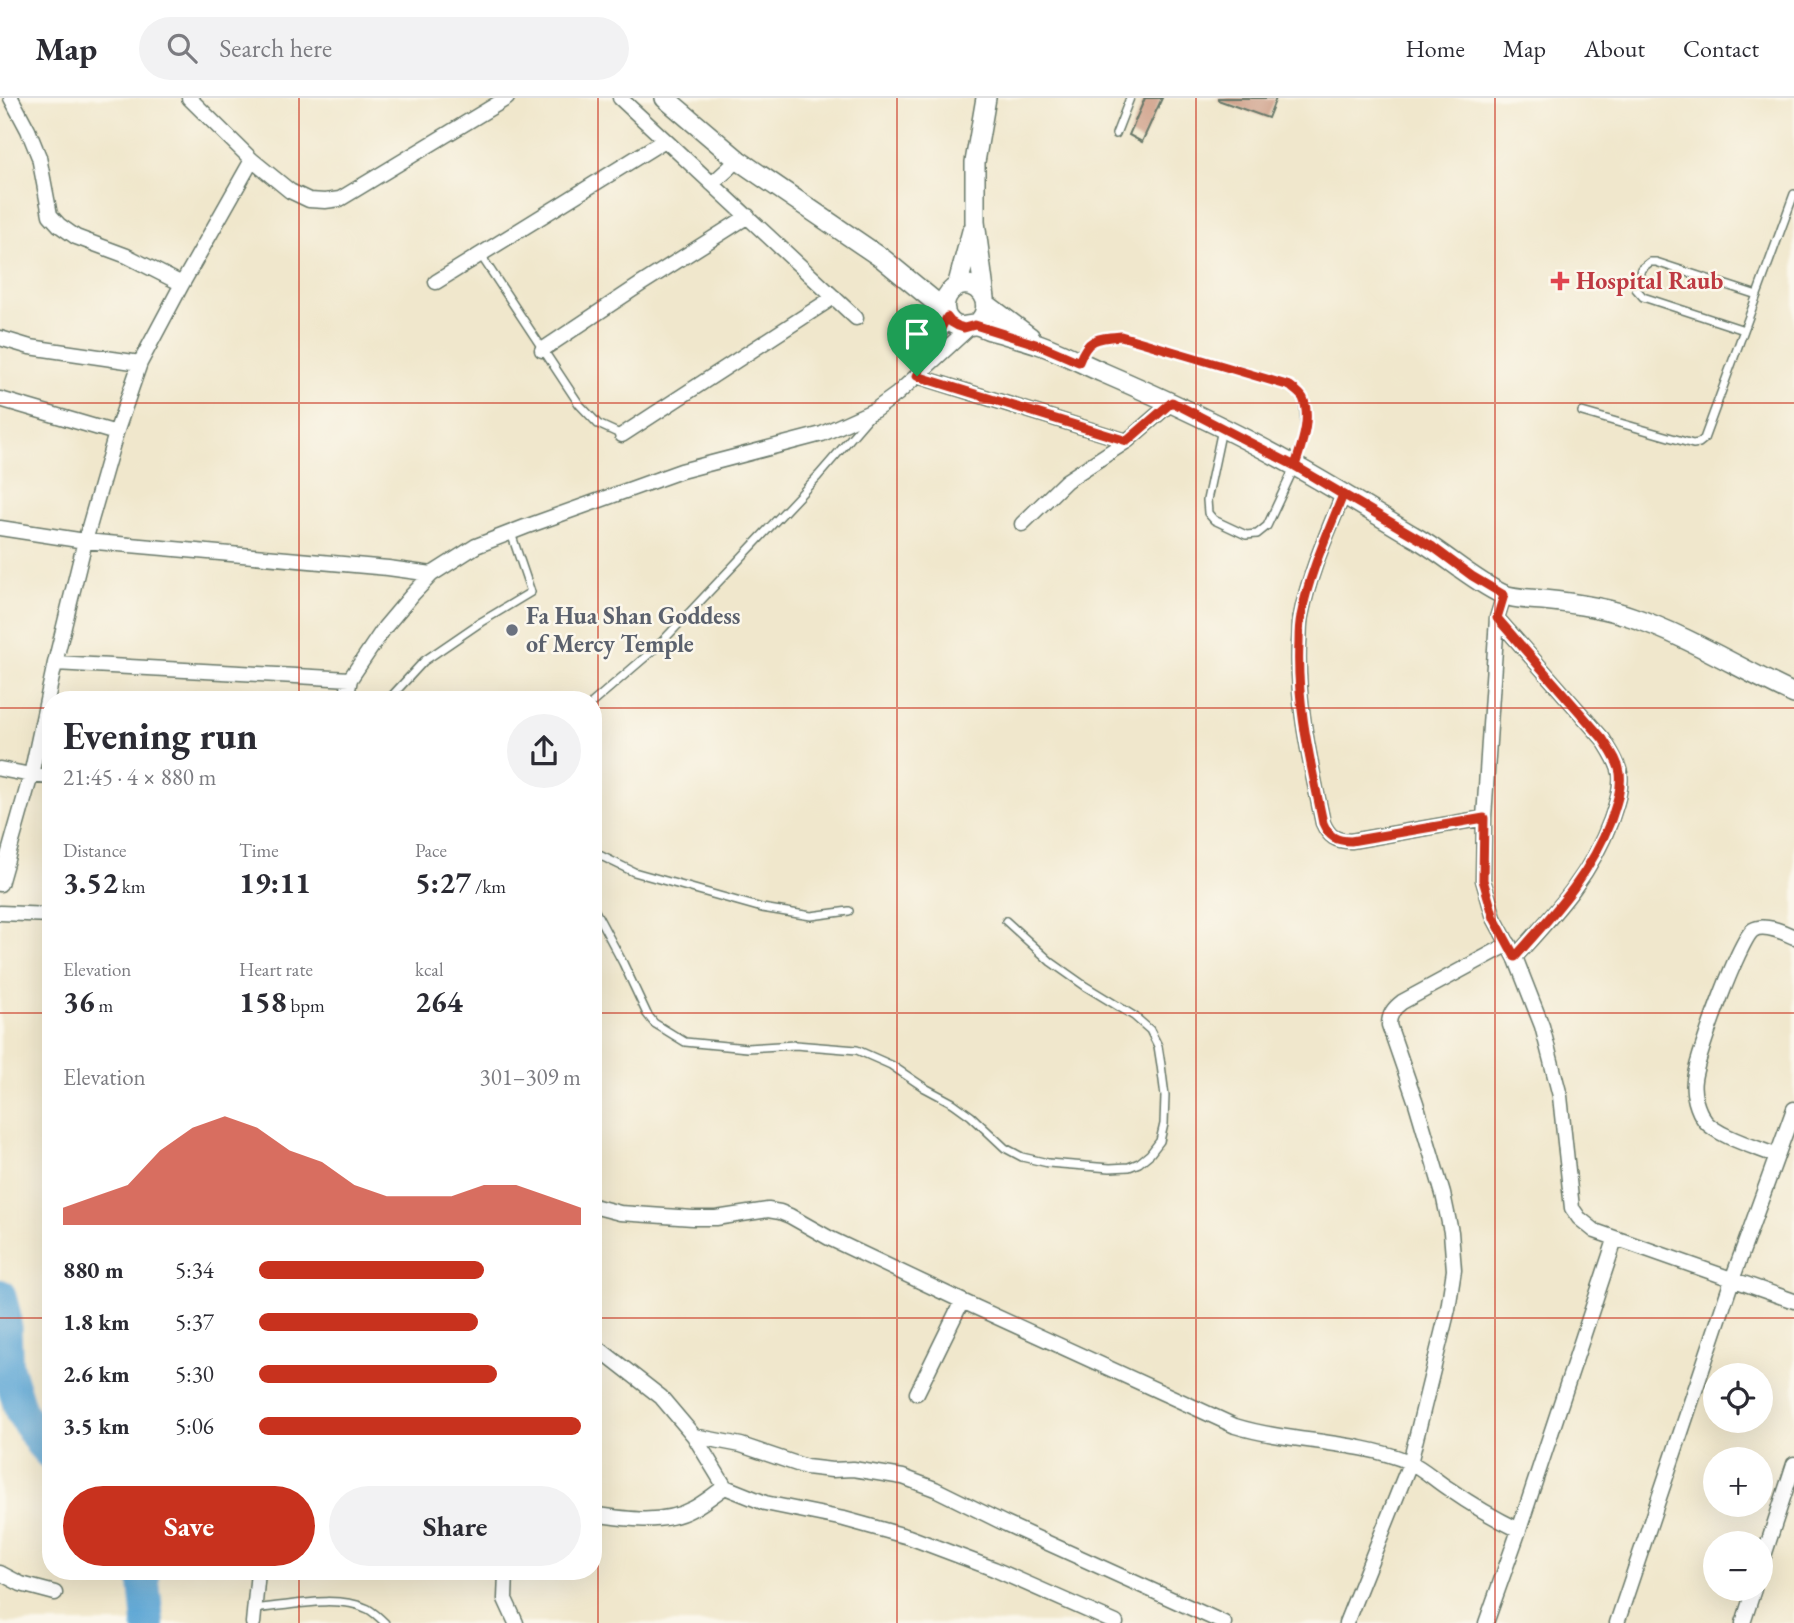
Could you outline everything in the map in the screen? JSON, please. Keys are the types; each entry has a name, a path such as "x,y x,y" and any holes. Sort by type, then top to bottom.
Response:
{"street":[{"path":"11,98 39,157 47,207 59,225 76,237 127,256 182,284"},
{"path":"189,98 252,160 290,191 309,200 325,201 340,199 507,98"},
{"path":"621,98 856,318"},
{"path":"665,98 738,160 883,259 946,313"},
{"path":"348,691 351,679 385,627 411,595 432,574 477,546 681,471 822,434 875,410 897,394 984,317 986,301 975,222 975,162 986,98"},
{"path":"436,282 665,140"},
{"path":"49,691 85,541 116,433 141,363 252,160"},
{"path":"712,184 738,160"},
{"path":"542,350 748,216"},
{"path":"975,222 954,289 944,302 951,322 1042,346 1172,402 1295,466 1433,547 1472,576 1504,595 1574,604 1630,616 1678,635 1794,694"},
{"path":"883,259 954,289 970,286 981,292 986,301 1042,346"},
{"path":"622,435 834,297"},
{"path":"917,376 946,313"},
{"path":"0,338 30,347 141,363"},
{"path":"917,376 1127,441"},
{"path":"0,399 116,433"},
{"path":"1022,524 1066,481 1127,441 1172,402"},
{"path":"1343,495 1312,573 1300,618 1298,668 1301,704 1323,823 1331,836 1351,841 1484,818"},
{"path":"0,528 85,541 432,574"},
{"path":"1504,595 1497,618 1484,818 1483,880 1494,918 1512,950 1542,1026 1560,1096 1572,1208 1579,1218 1595,1231 1615,1240 1794,1301"},
{"path":"1346,1623 1410,1462 1448,1309 1454,1270 1451,1232 1443,1194 1389,1018 1396,1006 1402,1002 1512,950 1573,891 1604,838 1620,788 1620,772 1603,739 1497,618"},
{"path":"55,663 351,679"},
{"path":"0,884 31,775 42,724"},
{"path":"0,769 42,776"},
{"path":"0,913 42,915"},
{"path":"1777,1156 1713,1129 1704,1119 1697,1104 1693,1083 1717,1007 1744,940 1753,930 1761,928 1794,937"},
{"path":"1617,1623 1732,1280 1794,1110"},
{"path":"602,1208 620,1213 716,1219 768,1210 780,1212 962,1301 1235,1426 1258,1433 1368,1450 1410,1462 1475,1507 1519,1530"},
{"path":"1486,1623 1615,1240"},
{"path":"917,1393 962,1301"},
{"path":"602,1351 661,1398 694,1436 725,1487 765,1503 844,1519 909,1537 993,1569 1116,1623"},
{"path":"694,1436 741,1446 806,1467 853,1469 903,1477 935,1489 1224,1623"},
{"path":"1772,1531 1794,1464"},
{"path":"602,1515 661,1519 691,1510 725,1487"},
{"path":"0,1573 22,1584 55,1593"},
{"path":"254,1616 257,1580"},
{"path":"506,1580 505,1599 516,1623"},
{"path":"1743,1623 1750,1601"}],"lane":[{"path":"1116,134 1130,98"},
{"path":"1582,412 1693,444 1704,439 1794,194"},
{"path":"480,254 579,404 598,424 622,435"},
{"path":"1744,330 1643,297 1636,289 1641,269 1650,262 1656,262 1757,296"},
{"path":"1079,362 1087,346 1101,338 1121,336 1290,386 1301,395 1304,400 1305,430 1295,466 1267,526 1257,534 1246,535 1214,520 1208,513 1208,500 1222,428"},
{"path":"602,694 657,646 818,476 875,410"},
{"path":"397,691 424,662 481,622 531,592 511,532"},
{"path":"602,856 634,872 762,908 811,916 849,911"},
{"path":"602,924 647,1014 654,1023 685,1042 747,1048 795,1045 857,1051 891,1065 953,1103 1005,1148 1023,1157 1048,1163 1110,1168 1129,1167 1139,1163 1160,1141 1164,1124 1166,1096 1158,1046 1150,1030 1134,1016 1051,962 1006,921"},
{"path":"254,1616 332,1601 359,1605 372,1611 386,1623"}],"building":[{"path":"1145,98 1162,98 1142,142 1129,135"},
{"path":"1218,98 1276,98 1268,118"}],"waterway":[{"path":"0,1295 5,1314 7,1366 21,1412 42,1445"},
{"path":"144,1580 148,1623"}],"place":[{"name":"Hospital Raub","path":"1560,281"},
{"name":"Fa Hua Shan Goddess of Mercy Temple","path":"512,630"}],"route":[{"path":"917,376 947,317 958,326 964,328 975,325 1042,346 1079,362 1087,346 1101,338 1121,336 1290,386 1304,400 1305,413 1305,430 1295,466 1343,495 1312,573 1300,618 1298,668 1301,704 1326,831 1336,839 1351,841 1484,818 1483,880 1494,918 1515,957 1573,891 1604,838 1616,807 1620,772 1603,739 1497,618 1504,595 1472,576 1433,547 1295,466 1172,402 1127,441 917,376"}]}
